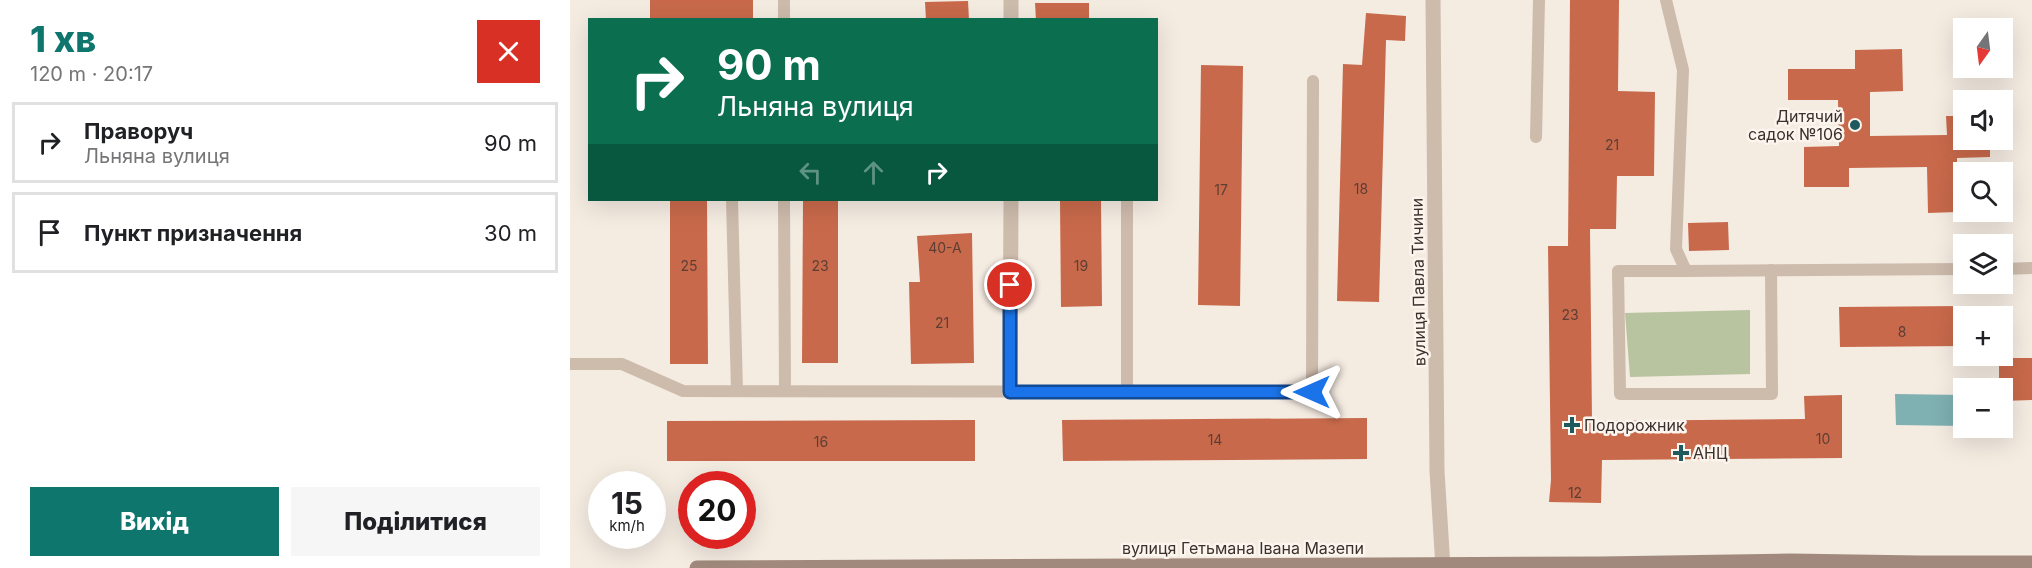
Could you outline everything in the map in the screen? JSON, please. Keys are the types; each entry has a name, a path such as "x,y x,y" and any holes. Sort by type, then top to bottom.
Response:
{"main road":[{"name":"вулиця Гетьмана Івана Мазепи","path":"697,568 2032,562"}],"street":[{"path":"1011,0 1011,18"},
{"name":"вулиця Павла Тичини","path":"1433,0 1437,471 1443,566"},
{"path":"1010,392 1011,201"}],"lane":[{"path":"784,0 784,18"},
{"path":"1536,137 1539,0"},
{"path":"1666,0 1683,70 1676,249 1686,271"},
{"path":"570,364 622,364 683,391 1312,392 1313,81"},
{"path":"732,201 737,391"},
{"path":"784,201 785,391"},
{"path":"1127,201 1127,392"},
{"path":"2013,269 2032,268"},
{"path":"1771,270 1772,394 1620,394 1618,271 1686,271 1771,270 1953,269"}],"green space":[{"path":"1750,310 1750,374 1630,377 1625,313"}],"water":[{"path":"1895,394 1953,395 1953,426 1896,425"}],"building":[{"path":"650,0 753,0 753,18 650,18"},
{"path":"1570,0 1619,0 1618,91 1655,92 1654,176 1617,176 1616,229 1590,229 1592,421 1805,419 1804,396 1842,395 1842,458 1602,460 1601,503 1549,502 1551,480 1548,246 1568,246"},
{"path":"968,1 969,18 926,18 925,2"},
{"path":"1035,3 1089,3 1089,18 1036,18"},
{"path":"1366,13 1406,16 1405,41 1386,40 1379,302 1337,301 1343,64 1362,65"},
{"path":"1902,49 1903,91 1870,92 1870,136 1947,135 1946,116 1953,116 1953,150 1990,150 1990,157 1957,158 1957,162 1953,162 1953,212 1928,213 1927,167 1849,168 1849,187 1804,187 1804,147 1839,146 1838,100 1788,100 1788,69 1855,69 1855,50"},
{"path":"1201,65 1243,66 1240,306 1198,305"},
{"path":"670,201 707,201 708,364 670,364"},
{"path":"803,201 838,201 838,363 802,363"},
{"path":"1060,201 1101,201 1102,306 1061,307"},
{"path":"1728,222 1729,250 1689,251 1688,223"},
{"path":"972,233 974,363 911,364 909,282 920,282 917,236"},
{"path":"1953,306 1953,346 1840,347 1839,307"},
{"path":"2013,358 2032,358 2032,400 2013,401 2013,378 1999,378 1999,366 2013,366"},
{"path":"1367,418 1367,459 1063,461 1062,420"},
{"path":"975,420 975,461 667,461 667,421"}],"place":[{"name":"Дитячий садок №106","path":"1855,125"},
{"name":"Подорожник","path":"1572,425"},
{"name":"АНЦ","path":"1681,453"}],"route":[{"path":"1010,285 1010,392 1312,392"}]}
